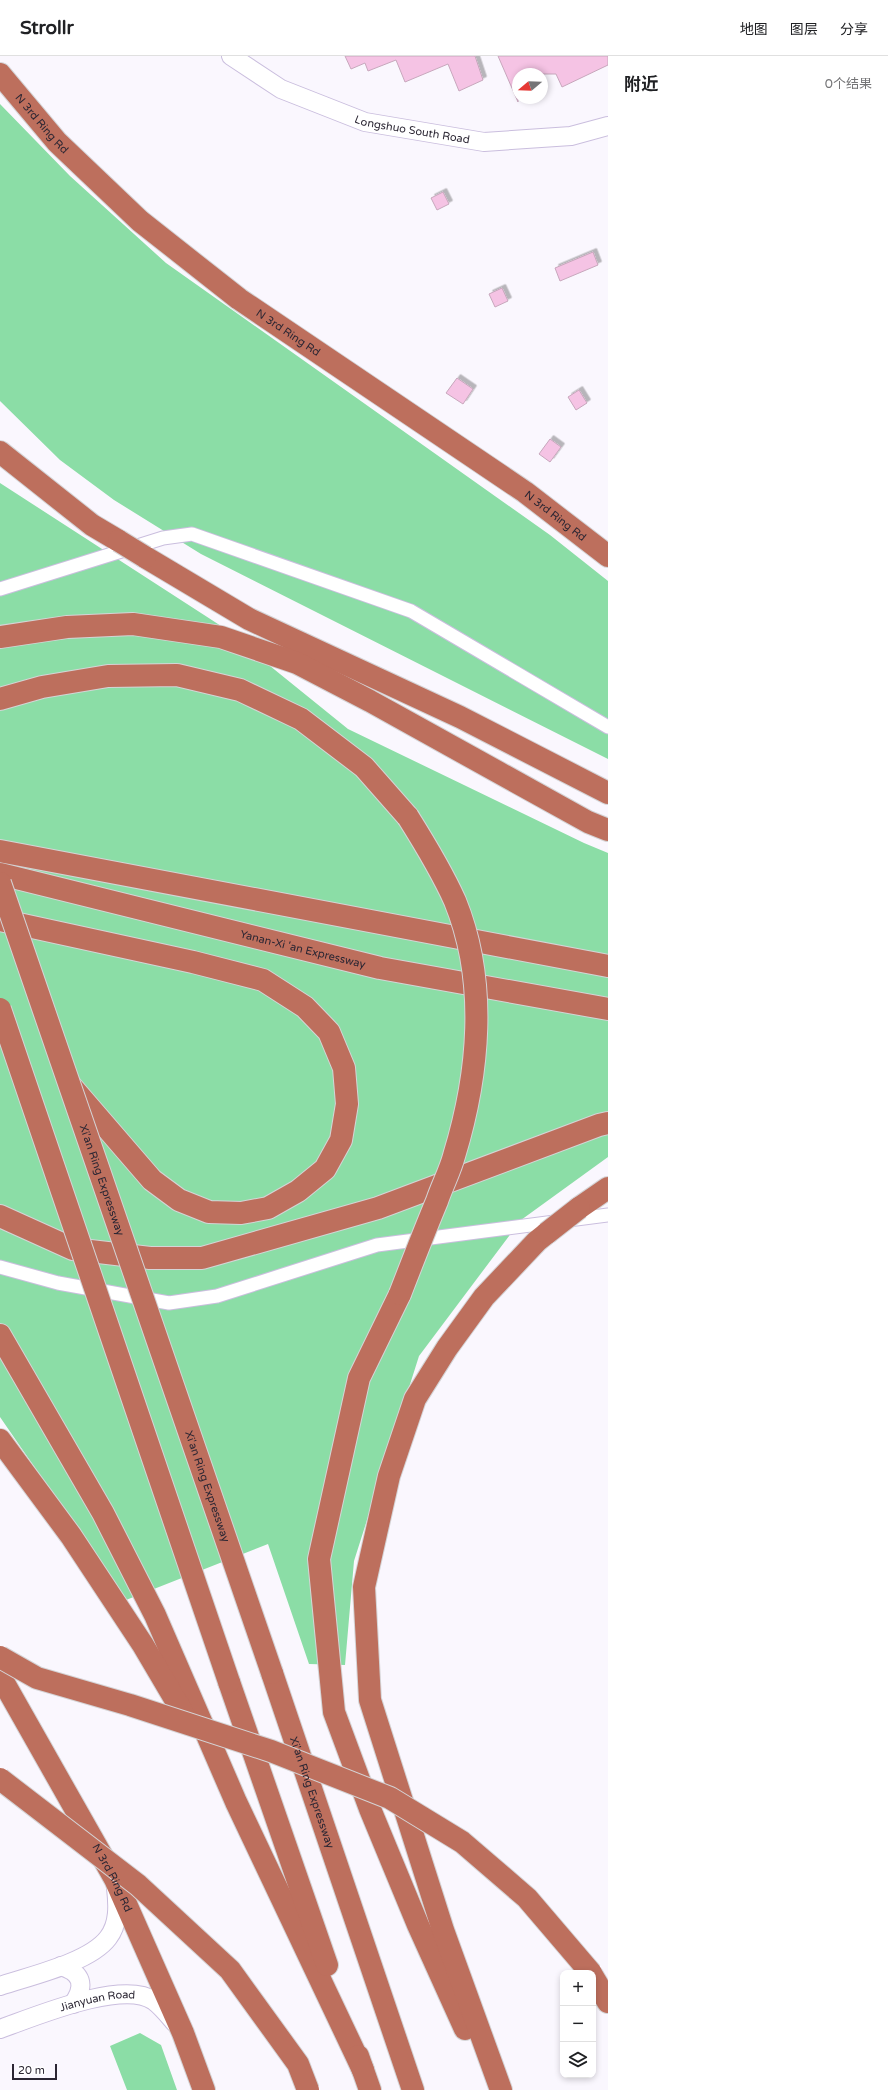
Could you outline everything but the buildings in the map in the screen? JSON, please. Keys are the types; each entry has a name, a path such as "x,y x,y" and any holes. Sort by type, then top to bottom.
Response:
{"highway":[{"name":"N 3rd Ring Rd","path":"0,74 57,142 140,221 239,299 524,492 608,556"},
{"path":"0,452 92,525 249,619 460,718 608,793"},
{"path":"0,637 66,627 133,624 221,637 297,663 370,701 588,822 608,830"},
{"path":"0,699 42,687 108,676 177,675 240,690 308,724 364,767 408,817 431,853 455,902 466,937 475,979 477,1018 474,1064 468,1106 454,1157 400,1294 360,1378 319,1559 334,1712 370,1809 418,1925 493,2090"},
{"path":"0,851 608,966"},
{"name":"Yanan-Xi 'an Expressway","path":"0,874 380,968 608,1009"},
{"name":"Xi'an Ring Expressway","path":"0,882 272,1673 413,2090"},
{"path":"0,920 193,962 263,980 305,1007 329,1032 344,1068 347,1104 341,1140 325,1169 298,1191 268,1208 241,1213 209,1212 179,1200 152,1180 70,1085"},
{"path":"0,1009 229,1682 370,2090"},
{"path":"0,1216 73,1249 150,1258 202,1258 378,1208 592,1127 608,1123"},
{"path":"501,2090 443,1930 370,1700 364,1587 389,1476 415,1399 447,1348 484,1297 537,1241 579,1208 608,1188"},
{"path":"0,1335 103,1512 155,1615 236,1802 363,2070"},
{"path":"0,1440 71,1536 139,1639 236,1802"},
{"path":"0,1657 37,1678 130,1705 271,1751 390,1798 462,1842 527,1898 588,1970"},
{"name":"N 3rd Ring Rd","path":"0,1676 116,1879 183,2033 204,2090"},
{"path":"0,1778 138,1885 230,1970 298,2064 308,2090"},
{"path":"596,1982 608,2002"}],"main road":[{"name":"Longshuo South Road","path":"231,56 281,88 365,122 484,142 571,136 608,126"},
{"path":"0,1986 78,1960 108,1938 116,1922 118,1906 116,1879"},
{"path":"61,1966 72,1971 78,1976 81,1985 79,1996 74,2004"},
{"name":"Jianyuan Road","path":"0,2029 90,1998 118,1995 137,1996 153,2000 183,2033"}],"street":[{"path":"0,589 163,538 192,534 412,611 608,727"},
{"path":"0,1267 58,1283 169,1303 217,1296 377,1245 608,1215"}],"green space":[{"path":"0,104 70,176 166,263 550,535 608,581 608,759 201,554 114,500 60,460 0,401"},
{"path":"0,483 218,624 348,729 584,843 608,853 608,1157 521,1220 419,1356 354,1561 345,1665 309,1664 268,1544 126,1600 0,1417"},
{"path":"140,2033 161,2045 177,2090 127,2090 110,2046"}]}
